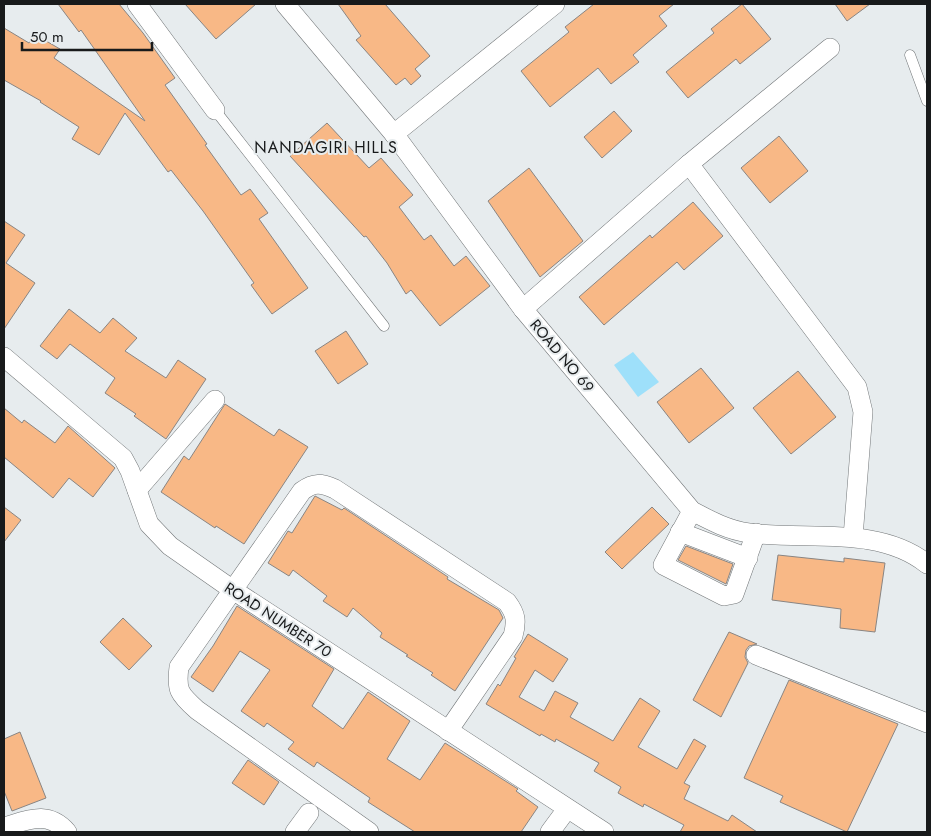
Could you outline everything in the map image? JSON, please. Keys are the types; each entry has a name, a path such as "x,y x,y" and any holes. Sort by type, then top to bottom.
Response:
{"street":[{"path":"137,4 215,110"},
{"name":"ROAD NO 69","path":"285,4 394,134 522,309 692,511 721,526 756,533 853,537 898,549 919,558 927,564"},
{"path":"394,134 555,4"},
{"path":"522,309 689,164 830,48"},
{"path":"689,164 857,387 863,412 853,537"},
{"name":"ROAD NUMBER 70","path":"4,357 117,452 130,471 149,524 170,546 233,590 448,732 604,832"},
{"path":"137,490 215,400"},
{"path":"369,832 183,698 177,685 180,666 302,492 311,484 322,483 335,488 507,602 515,614 516,625 512,636 448,732"},
{"path":"692,511 663,563 664,568 724,596 734,594 756,533"},
{"path":"680,532 748,558"},
{"path":"756,655 927,723"},
{"path":"550,832 567,809"},
{"path":"295,832 309,813"},
{"path":"4,827 29,819 46,818 58,822 67,832"}],"lane":[{"path":"910,55 927,101"},
{"path":"215,110 384,326"}],"shaded area":[{"path":"633,352 659,382 638,397 614,365"}],"building":[{"path":"58,4 119,4 143,33 175,78 165,85 207,144 205,145 241,195 250,189 268,213 259,219 308,288 272,314 251,285 254,283 203,211 171,170 168,172 125,113 99,155 72,139 79,127 41,101 4,80 4,28 29,43 34,34 60,49 54,58 145,121 81,30 79,32"},
{"path":"185,4 256,4 216,39"},
{"path":"338,4 385,4 430,56 415,69 421,76 411,85 405,78 396,85 356,40 361,36"},
{"path":"594,4 674,4 659,16 667,26 633,55 639,62 611,84 598,68 550,107 521,71 569,32 565,27"},
{"path":"742,4 771,39 740,64 736,59 688,98 666,72 714,33 711,29"},
{"path":"835,4 870,4 847,21"},
{"path":"614,111 632,131 602,158 584,137"},
{"path":"327,123 369,168 381,158 413,195 399,207 424,240 431,235 454,266 466,256 490,286 440,326 411,290 406,294 387,263 366,236 364,237 290,156"},
{"path":"779,136 808,171 770,203 741,168"},
{"path":"529,168 583,241 540,277 488,201"},
{"path":"693,202 723,236 684,270 677,262 604,325 579,297 650,235 652,238"},
{"path":"4,221 25,235 6,263 35,283 4,329"},
{"path":"69,309 100,333 113,318 137,338 125,351 166,378 178,360 206,379 166,439 134,416 136,414 105,393 115,378 70,344 57,359 40,346"},
{"path":"346,331 368,364 338,384 315,351"},
{"path":"701,368 734,408 689,443 657,402"},
{"path":"798,371 836,417 791,454 753,408"},
{"path":"225,404 274,436 279,429 308,447 244,544 216,526 215,528 161,492 184,456 189,460"},
{"path":"4,408 22,423 24,420 55,443 68,426 115,468 93,497 69,478 53,498 4,457"},
{"path":"315,496 342,510 344,508 448,577 447,579 499,610 503,618 455,691 431,675 433,673 406,656 408,655 380,637 382,633 353,608 347,617 323,601 327,596 293,570 289,576 268,563 288,531 292,533"},
{"path":"4,507 21,520 4,542"},
{"path":"652,507 669,524 622,569 605,552"},
{"path":"686,546 733,564 726,584 678,560"},
{"path":"778,555 844,562 844,558 885,563 875,632 840,628 841,609 772,600"},
{"path":"237,606 334,669 312,706 343,729 368,692 410,721 387,759 420,780 445,743 518,789 516,791 538,807 521,832 415,832 368,802 370,798 317,762 314,767 288,749 294,742 267,723 264,727 241,711 270,670 240,651 213,692 191,677 213,646"},
{"path":"123,618 152,646 129,670 100,642"},
{"path":"729,632 757,644 749,646 746,650 745,657 748,663 721,717 693,700"},
{"path":"528,634 568,659 553,682 535,670 519,697 544,711 555,691 578,703 570,717 613,741 640,698 660,711 638,747 677,769 694,739 706,746 684,783 690,786 684,799 728,821 732,815 757,832 680,832 684,825 644,804 643,807 618,793 621,787 594,771 599,763 556,739 555,742 541,734 540,736 486,704 498,684 500,686"},
{"path":"789,680 898,724 847,832 780,802 783,796 744,778"},
{"path":"20,732 46,798 12,811 4,791 4,739"},
{"path":"248,760 279,782 264,805 232,783"}],"district":[{"name":"NANDAGIRI HILLS","path":"326,147"}]}
